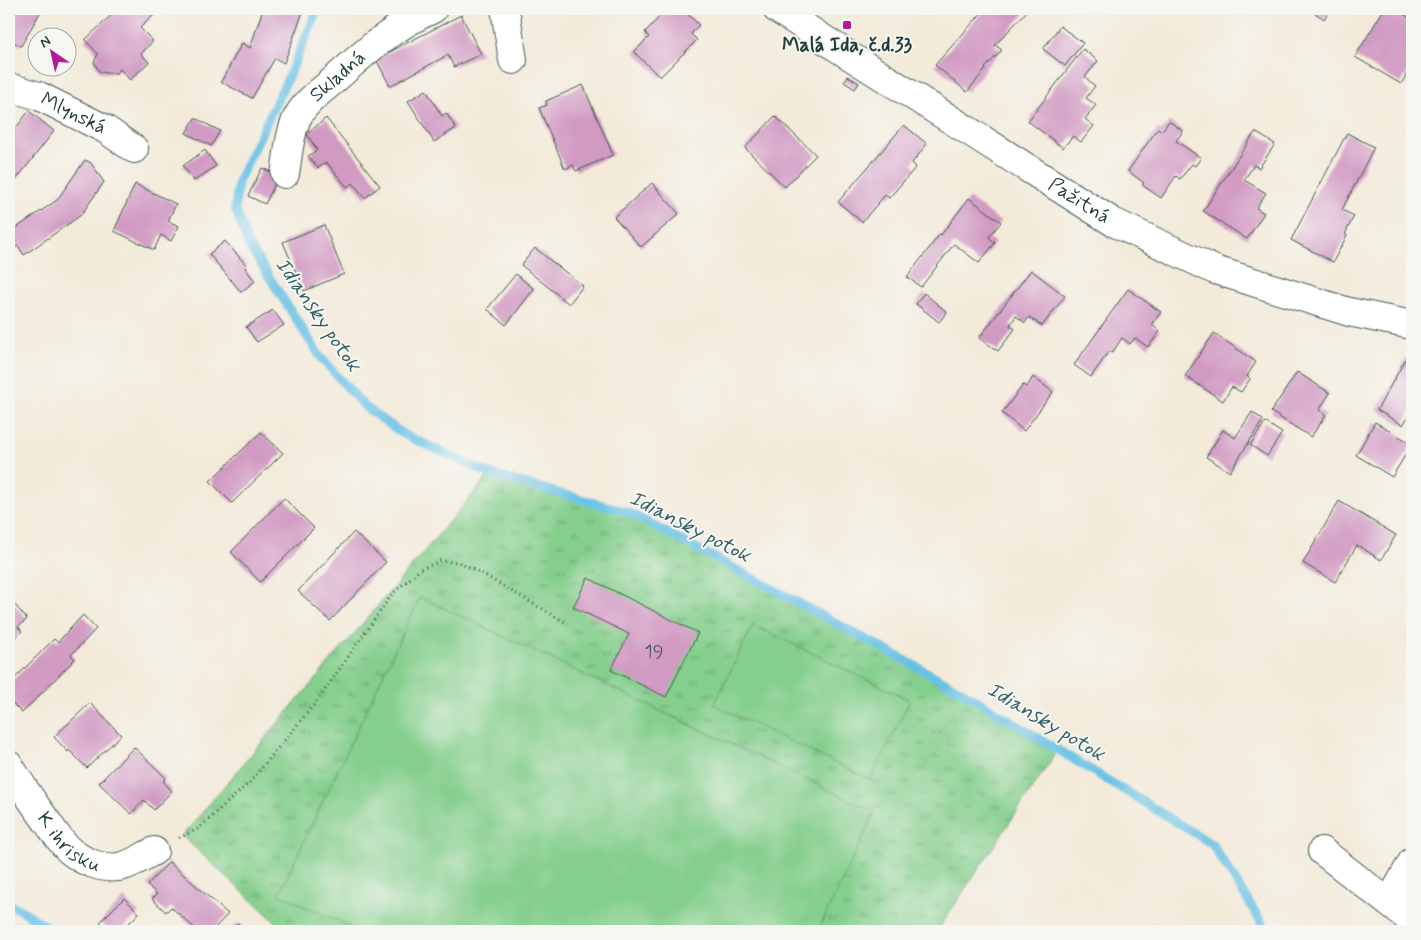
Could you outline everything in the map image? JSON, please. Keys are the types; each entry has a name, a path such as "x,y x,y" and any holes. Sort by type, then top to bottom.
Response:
{"street":[{"name":"Skladná","path":"284,174 292,133 297,118 307,103 384,36 414,17 433,9"},
{"path":"505,9 513,60"},
{"name":"Pažitná","path":"777,9 1113,222 1215,270 1349,312 1412,324"},
{"name":"Mlynská","path":"9,87 39,96 97,124 134,149"},
{"name":"K ihrisku","path":"9,765 55,833 69,849 86,861 106,867 122,866 154,851"},
{"path":"1322,851 1412,921"},
{"path":"1389,903 1412,862"}],"path":[{"path":"154,851 198,829 250,782 317,701 393,593 421,569 440,561 458,562 483,574 568,624"}],"green space":[{"path":"490,474 628,512 960,690 1058,750 937,931 291,931 279,925 182,836"},
{"path":"420,597 875,812 818,931 359,931 279,894"},
{"path":"753,625 910,700 871,780 714,705"}],"building":[{"path":"9,9 42,9 31,28 28,28 28,34 21,46 9,40"},
{"path":"118,9 160,9 140,28 153,41 141,54 149,62 130,80 120,69 116,73 99,71 94,62 98,54 85,40"},
{"path":"263,9 304,9 284,63 275,58 252,98 221,82 242,43 250,48"},
{"path":"667,9 682,9 699,25 691,34 697,40 660,77 634,52 649,37 645,32"},
{"path":"889,9 900,9 895,15"},
{"path":"985,9 1024,9 1027,11 995,45 1002,50 985,68 967,92 935,65"},
{"path":"1309,9 1330,9 1324,19"},
{"path":"1384,9 1395,9 1412,19 1412,65 1401,84 1355,57"},
{"path":"461,15 481,54 454,67 448,55 390,86 376,59"},
{"path":"1060,26 1083,43 1065,66 1043,49"},
{"path":"1083,49 1098,61 1085,77 1095,86 1086,98 1096,105 1085,119 1094,126 1081,142 1073,136 1063,148 1028,121"},
{"path":"848,76 859,83 855,89 844,82"},
{"path":"583,85 613,155 576,171 573,165 565,169 539,108 547,105 546,101"},
{"path":"426,90 442,116 446,113 456,128 434,142 408,101"},
{"path":"29,111 54,131 9,189 9,137"},
{"path":"775,116 816,155 785,187 745,148"},
{"path":"195,118 220,131 211,146 186,133"},
{"path":"326,118 380,186 365,198 353,183 347,187 326,162 318,168 308,156 317,150 307,134"},
{"path":"1169,121 1183,131 1176,141 1201,158 1195,166 1192,164 1180,179 1176,176 1161,198 1142,185 1144,183 1128,171 1158,128 1162,131"},
{"path":"904,125 927,144 912,163 916,167 889,198 885,195 862,222 838,202"},
{"path":"1255,132 1275,144 1259,168 1254,165 1244,180 1266,193 1256,208 1264,213 1247,239 1203,211"},
{"path":"1347,133 1374,147 1342,210 1354,216 1345,234 1347,235 1333,262 1291,240"},
{"path":"205,150 216,166 194,181 183,166"},
{"path":"85,160 91,163 104,182 81,215 24,255 18,246 9,252 9,233 57,200"},
{"path":"262,168 279,176 265,204 248,196"},
{"path":"652,183 679,214 641,247 614,217"},
{"path":"135,184 176,204 168,221 179,226 171,241 161,235 154,250 114,231"},
{"path":"969,198 1001,222 989,237 995,243 979,263 954,244 921,287 907,277"},
{"path":"324,225 344,274 304,291 283,242"},
{"path":"225,241 247,266 245,268 255,281 241,292 209,254"},
{"path":"535,248 583,286 569,304 521,265"},
{"path":"1031,270 1065,296 1042,326 1029,317 1025,323 1016,316 1010,325 1015,329 998,351 979,338"},
{"path":"516,274 534,289 506,325 487,309"},
{"path":"1128,289 1161,312 1152,325 1160,331 1148,347 1135,338 1130,344 1122,338 1112,353 1109,351 1091,377 1074,365"},
{"path":"924,293 947,312 939,322 916,304"},
{"path":"273,310 284,325 257,342 246,327"},
{"path":"1214,333 1256,362 1247,376 1250,379 1241,392 1232,387 1223,401 1185,376"},
{"path":"1406,358 1412,362 1412,409 1403,425 1377,410"},
{"path":"1297,372 1330,393 1319,410 1326,415 1311,437 1271,412"},
{"path":"1033,377 1053,392 1024,431 1002,413 1023,385 1027,387"},
{"path":"1252,412 1263,420 1230,472 1206,457 1223,430 1235,438"},
{"path":"1265,422 1282,433 1267,456 1250,445"},
{"path":"1375,422 1412,444 1392,477 1356,455"},
{"path":"261,432 283,453 232,503 210,481"},
{"path":"284,498 314,528 260,582 231,552"},
{"path":"1339,501 1396,535 1381,560 1357,545 1335,582 1303,563"},
{"path":"354,532 386,562 330,621 298,591"},
{"path":"588,578 698,633 666,697 611,670 629,634 573,607"},
{"path":"9,598 27,619 18,627 22,631 9,643"},
{"path":"83,615 96,629 71,655 75,659 22,713 9,700 9,684 54,639 58,642"},
{"path":"90,703 121,735 87,768 54,737"},
{"path":"134,747 166,778 163,781 172,791 154,810 144,800 131,814 99,783"},
{"path":"169,862 228,914 212,931 198,931 171,907 166,912 152,899 157,894 147,885"},
{"path":"124,898 139,913 121,931 109,931 100,922"},
{"path":"238,923 247,931 231,931"}],"waterway":[{"name":"Idiansky potok","path":"318,9 238,182 235,208 248,244 321,358 365,407 403,434 490,474 628,512 960,690 1212,844 1267,931"},
{"path":"9,904 53,931"}],"place":[{"name":"Malá Ida, č.d.33","path":"847,25"}]}
